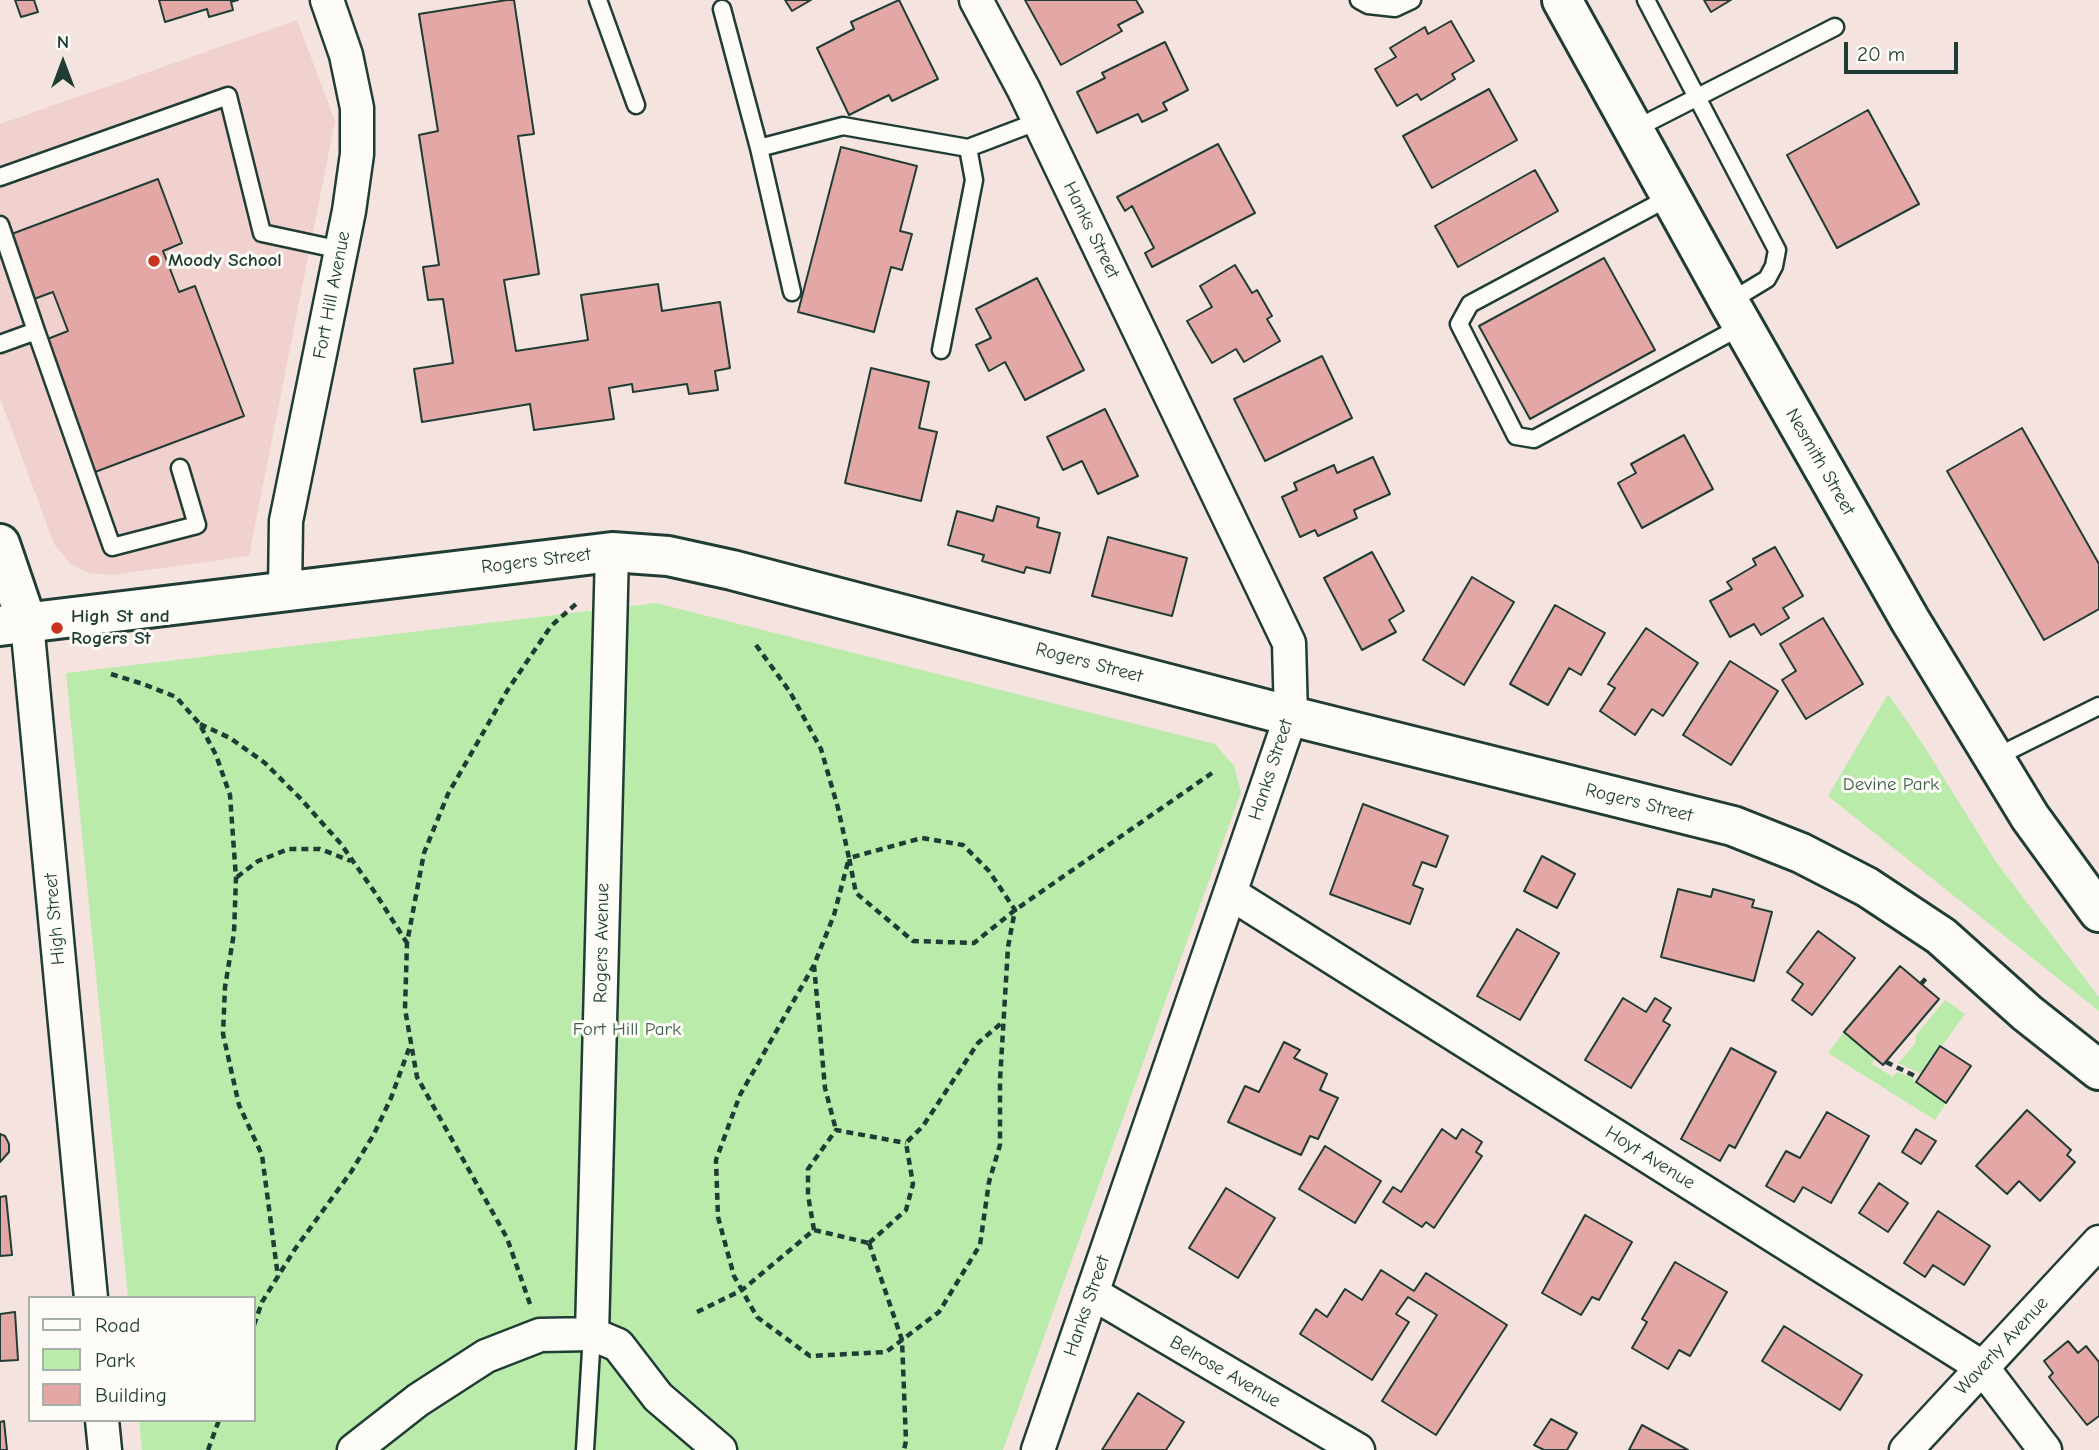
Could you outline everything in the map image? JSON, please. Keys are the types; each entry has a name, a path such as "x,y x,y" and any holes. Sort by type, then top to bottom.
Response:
{"street":[{"name":"Fort Hill Avenue","path":"285,592 286,522 341,250 357,153 357,108 346,55 327,0"},
{"name":"Hanks Street","path":"976,0 1039,121 1289,643 1291,716 1038,1450"},
{"name":"Nesmith Street","path":"1562,0 1735,314 1910,620 2030,817 2099,912"},
{"name":"High Street","path":"0,544 13,624 91,1296"},
{"name":"Rogers Street","path":"13,624 550,558 611,552 668,556 732,570 1291,716 1733,826 1801,853 1867,887 1941,936 2027,1013 2099,1070"},
{"name":"Rogers Avenue","path":"592,1334 611,552"},
{"name":"Hoyt Avenue","path":"1230,892 1982,1367 2045,1450"},
{"name":"Waverly Avenue","path":"1906,1450 2099,1242"},
{"name":"Belrose Avenue","path":"1092,1293 1358,1450"},
{"path":"354,1450 418,1400 486,1356 540,1335 592,1334 618,1345 658,1397 720,1450"},
{"path":"102,1422 105,1450"}],"lane":[{"path":"598,0 636,105"},
{"path":"1359,0 1368,5 1395,9 1412,0"},
{"path":"1646,0 1777,250 1774,266 1767,279 1735,314 1534,439 1516,436 1459,324 1470,304 1670,197"},
{"path":"722,9 759,148 792,292"},
{"path":"1633,130 1835,27"},
{"path":"0,177 228,96 262,233 341,250"},
{"path":"759,148 843,126 968,148 1039,121"},
{"path":"941,350 974,180 968,148"},
{"path":"0,225 112,547 197,525 180,468"},
{"path":"0,344 36,331"},
{"path":"1994,758 2099,706"},
{"path":"585,1450 592,1334"}],"path":[{"path":"540,1335 507,1238 418,1077 405,1009 407,943 424,853 448,794 522,669 551,626 576,604"},
{"path":"755,645 790,692 821,749 838,808 856,892 913,941 974,943 1015,910 1212,773"},
{"path":"111,674 176,698 199,723 216,755 230,795 236,878 234,933 225,987 223,1034 239,1105 262,1155 278,1277"},
{"path":"199,723 230,738 265,763 341,844 407,943"},
{"path":"922,838 963,845 989,871 1015,910 1009,947 1000,1080 1000,1145 989,1182 980,1245 939,1312 886,1352 810,1356 757,1317 734,1276 718,1217 716,1160 740,1095 814,965 834,915 849,858 922,838"},
{"path":"236,878 258,862 289,849 320,849 353,862"},
{"path":"814,965 825,1088 836,1130"},
{"path":"906,1143 923,1126 978,1043 1004,1021"},
{"path":"256,1319 262,1302 295,1249 351,1172 374,1134 391,1098 411,1043"},
{"path":"1886,1062 1919,1078"},
{"path":"836,1130 906,1143"},
{"path":"814,1230 808,1195 808,1169 836,1130"},
{"path":"869,1243 906,1210 913,1184 906,1143"},
{"path":"697,1312 742,1290 814,1230"},
{"path":"814,1230 869,1243"},
{"path":"869,1243 902,1340 906,1441 904,1450"},
{"path":"208,1450 218,1422"}],"shaded area":[{"name":"Moody School","path":"297,20 335,121 249,556 112,575 88,573 70,563 54,544 0,398 0,124"}],"green space":[{"name":"Fort Hill Park","path":"656,603 1215,744 1234,766 1241,792 1003,1450 142,1450 139,1422 256,1422 256,1296 128,1296 66,673"},
{"name":"Devine Park","path":"1888,694 1924,746 1996,862 2099,997 2099,1011 1828,796"},
{"path":"1945,1000 1965,1014 1942,1046 1921,1074 1898,1063 1915,1044 1916,1035"},
{"path":"1844,1032 1875,1058 1872,1064 1893,1077 1897,1072 1914,1079 1913,1081 1946,1103 1935,1120 1828,1053"}],"building":[{"path":"15,0 34,0 38,12 21,17"},
{"path":"159,0 238,0 231,2 233,10 209,17 207,9 165,22"},
{"path":"514,0 534,134 518,136 539,274 504,280 516,351 588,340 581,295 658,284 662,311 720,302 730,368 715,371 718,390 689,394 687,384 633,392 632,384 609,388 614,419 534,430 530,404 422,422 414,369 453,363 443,299 428,300 423,267 439,265 419,135 438,131 419,14"},
{"path":"785,0 811,0 792,11"},
{"path":"899,0 938,79 892,101 889,95 849,115 817,48 854,29 851,22"},
{"path":"1025,0 1136,0 1143,12 1118,25 1122,31 1061,65"},
{"path":"1704,0 1731,0 1711,12"},
{"path":"1451,21 1474,61 1452,74 1455,79 1421,100 1417,94 1397,106 1375,69 1396,57 1390,48 1425,27 1428,34"},
{"path":"1165,42 1188,90 1163,103 1167,110 1142,122 1138,114 1097,133 1077,92 1105,78 1102,73"},
{"path":"1489,89 1517,140 1432,188 1403,136"},
{"path":"1868,110 1919,204 1837,248 1787,155"},
{"path":"1218,144 1255,213 1152,267 1145,253 1154,248 1132,206 1125,211 1117,197"},
{"path":"841,147 917,166 900,231 912,234 902,270 891,267 874,332 798,312"},
{"path":"1535,170 1558,211 1458,267 1435,226"},
{"path":"158,179 182,243 163,251 179,292 195,286 244,416 95,472 45,340 68,331 53,292 34,299 9,235"},
{"path":"1604,258 1655,350 1530,419 1479,326"},
{"path":"1235,265 1252,293 1257,290 1272,316 1267,319 1280,341 1244,362 1236,349 1212,363 1187,321 1212,307 1200,286"},
{"path":"1037,278 1084,370 1025,400 1005,362 989,371 976,345 991,338 976,309"},
{"path":"1322,356 1352,418 1265,461 1234,399"},
{"path":"871,368 929,382 919,428 937,432 921,501 845,483"},
{"path":"1105,409 1138,476 1098,494 1082,461 1063,470 1047,437"},
{"path":"2022,428 2099,564 2099,609 2044,640 1947,471"},
{"path":"1684,435 1713,489 1642,528 1618,483 1636,473 1631,464"},
{"path":"1373,457 1390,494 1354,510 1357,518 1318,536 1315,530 1300,537 1282,497 1297,490 1294,483 1334,465 1337,473"},
{"path":"997,506 1039,518 1037,527 1060,533 1050,573 1026,567 1024,573 982,561 984,555 948,545 957,511 993,521"},
{"path":"1108,537 1187,558 1172,616 1092,596"},
{"path":"1775,547 1803,596 1783,608 1789,618 1761,635 1754,624 1730,637 1710,601 1732,589 1727,582 1756,565 1753,559"},
{"path":"1372,552 1404,611 1389,620 1396,632 1362,650 1324,578"},
{"path":"1472,577 1514,602 1464,685 1423,660"},
{"path":"1555,605 1605,633 1581,675 1569,668 1548,705 1510,684"},
{"path":"1823,618 1863,684 1806,719 1782,680 1796,671 1780,644"},
{"path":"1646,628 1698,663 1663,716 1652,709 1635,735 1600,711 1615,688 1608,684"},
{"path":"1730,661 1778,691 1731,765 1683,735"},
{"path":"1363,804 1448,836 1436,867 1422,862 1413,885 1423,889 1410,924 1330,894"},
{"path":"1542,856 1575,874 1557,908 1524,891"},
{"path":"1678,889 1711,897 1713,889 1754,900 1752,907 1772,912 1754,981 1661,957"},
{"path":"1517,929 1559,953 1520,1020 1477,996"},
{"path":"1818,931 1855,958 1812,1015 1792,1000 1803,984 1787,972"},
{"path":"1900,966 1939,999 1883,1065 1844,1032"},
{"path":"1623,998 1646,1012 1655,998 1671,1008 1663,1021 1670,1025 1631,1088 1585,1060"},
{"path":"1284,1042 1300,1050 1294,1058 1327,1074 1320,1090 1338,1098 1318,1139 1310,1136 1301,1155 1228,1122 1245,1086 1259,1092"},
{"path":"1940,1046 1971,1066 1946,1103 1916,1082"},
{"path":"1731,1048 1776,1072 1735,1148 1729,1145 1720,1161 1681,1139"},
{"path":"2027,1110 2071,1150 2067,1155 2075,1162 2040,1201 2019,1181 2007,1194 1976,1166"},
{"path":"1827,1112 1869,1136 1831,1203 1803,1187 1794,1202 1766,1186 1786,1151 1800,1158"},
{"path":"1442,1129 1456,1139 1462,1129 1482,1142 1476,1152 1482,1156 1434,1228 1426,1222 1422,1227 1383,1202 1393,1187 1401,1192"},
{"path":"1916,1129 1936,1141 1921,1164 1902,1152"},
{"path":"0,1134 5,1136 9,1144 9,1152 0,1162"},
{"path":"1325,1146 1381,1181 1355,1223 1299,1189"},
{"path":"1879,1183 1908,1203 1888,1232 1859,1213"},
{"path":"1226,1188 1275,1218 1238,1278 1189,1248"},
{"path":"6,1196 12,1255 0,1256 0,1197"},
{"path":"1938,1211 1990,1246 1964,1285 1933,1265 1925,1277 1904,1263"},
{"path":"1585,1215 1632,1242 1599,1300 1592,1297 1581,1315 1542,1293"},
{"path":"1675,1262 1727,1292 1690,1356 1679,1350 1668,1369 1632,1348 1647,1322 1642,1319"},
{"path":"1381,1270 1414,1291 1426,1273 1507,1325 1436,1435 1382,1401 1437,1315 1408,1297 1396,1314 1409,1322 1372,1380 1300,1334 1316,1309 1327,1317 1345,1289 1362,1300"},
{"path":"15,1312 18,1360 0,1361 0,1314"},
{"path":"1784,1326 1862,1375 1840,1410 1762,1361"},
{"path":"2068,1341 2078,1353 2086,1346 2099,1362 2099,1416 2087,1425 2049,1377 2053,1373 2044,1361"},
{"path":"1138,1393 1184,1422 1166,1450 1102,1450"},
{"path":"1551,1419 1577,1433 1567,1450 1544,1450 1534,1445"},
{"path":"4,1421 7,1450 0,1450 0,1422"},
{"path":"1642,1425 1688,1450 1629,1450"}],"place":[{"name":"Moody School","path":"154,261"},
{"name":"High St and Rogers St","path":"57,628"}]}
